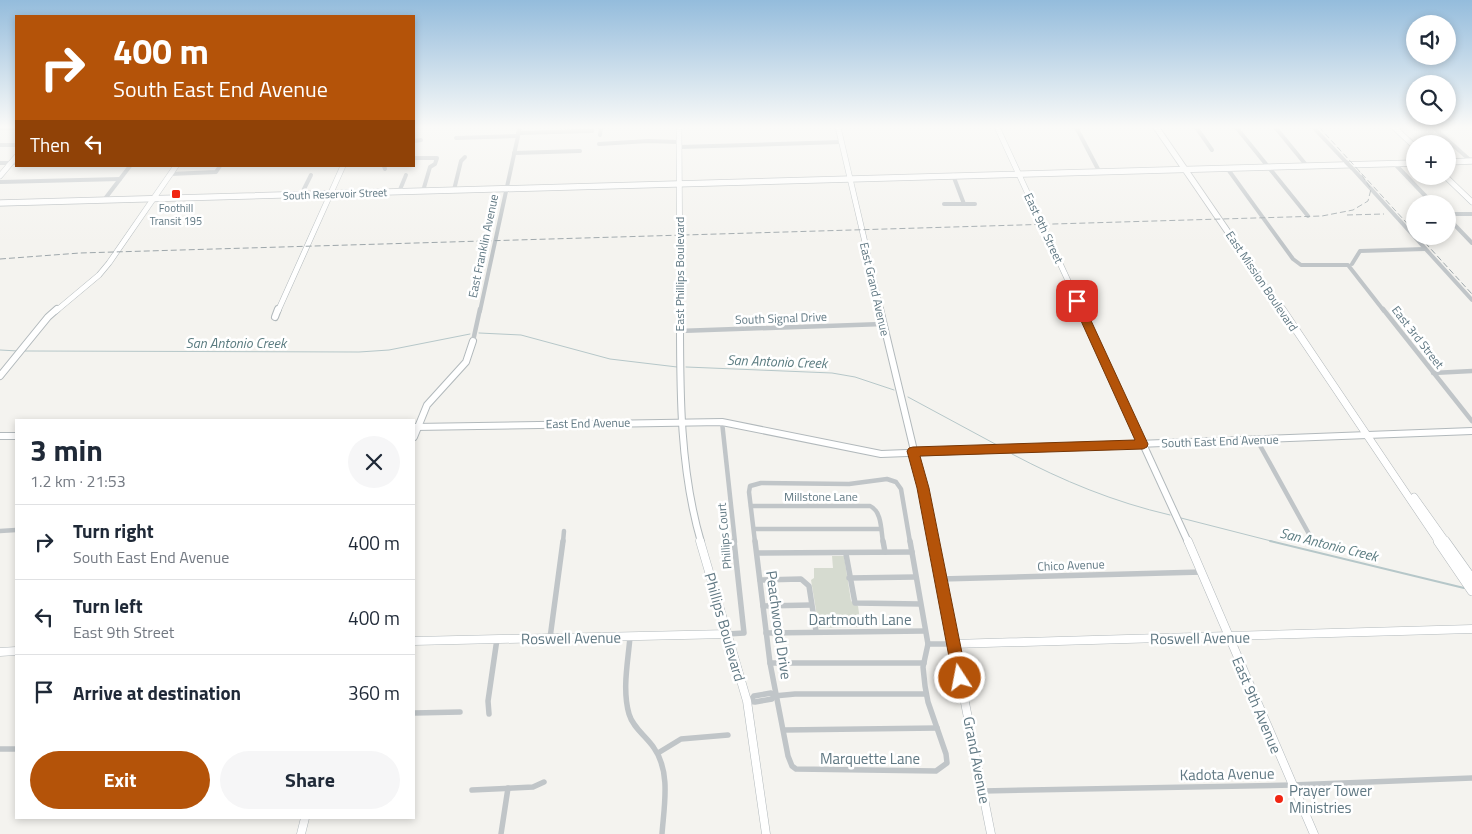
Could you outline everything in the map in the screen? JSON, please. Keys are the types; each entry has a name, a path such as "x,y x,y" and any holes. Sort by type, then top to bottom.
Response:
{"main road":[{"name":"East Mission Boulevard","path":"1183,166 1368,435 1371,443 1471,585"},
{"name":"South Reservoir Street","path":"0,203 1308,166"}],"street":[{"path":"0,176 11,166"},
{"path":"423,191 432,166"},
{"path":"454,190 460,166"},
{"name":"East Franklin Avenue","path":"473,341 511,166"},
{"name":"East Phillips Boulevard","path":"679,166 679,331 682,421"},
{"name":"East Grand Avenue","path":"847,166 913,451"},
{"name":"East 9th Street","path":"1015,166 1177,521"},
{"path":"1096,166 1099,171"},
{"path":"1267,166 1308,216"},
{"path":"1350,166 1472,300"},
{"path":"1397,166 1425,195"},
{"path":"104,200 129,167"},
{"path":"0,376 48,317 109,263 175,167"},
{"path":"171,174 216,172 219,167"},
{"path":"275,317 343,167"},
{"path":"1227,168 1293,259 1301,265 1350,264 1360,251 1425,249"},
{"path":"301,195 311,175"},
{"path":"953,175 964,204"},
{"path":"400,192 406,176"},
{"path":"0,182 120,179"},
{"path":"1454,185 1472,202"},
{"path":"944,204 976,204"},
{"path":"1456,214 1472,214"},
{"path":"1456,226 1472,243"},
{"name":"East 3rd Street","path":"1350,264 1472,421"},
{"name":"South Signal Drive","path":"679,331 883,324"},
{"path":"415,427 427,406 466,362 473,341"},
{"path":"1433,373 1472,372"},
{"name":"East End Avenue","path":"415,427 682,421 722,422 761,429"},
{"name":"Phillips Boulevard","path":"682,421 688,487 693,516 749,700 766,834"},
{"name":"Phillips Court","path":"722,422 744,633 728,634"},
{"name":"South East End Avenue","path":"761,429 881,454 913,451 1472,431"},
{"path":"0,436 15,436"},
{"path":"1257,440 1309,534"},
{"name":"Grand Avenue","path":"913,451 923,488 992,834"},
{"name":"Peachwood Drive","path":"792,766 788,756 784,730 775,696 770,663 749,492 750,486 761,483 849,484 886,479 896,482 901,489 912,552"},
{"name":"Millstone Lane","path":"751,506 870,506 878,512 885,552"},
{"name":"East 9th Avenue","path":"1177,521 1202,572 1228,637 1314,834"},
{"path":"754,529 882,530"},
{"path":"0,531 15,530"},
{"path":"550,638 564,531"},
{"path":"756,553 846,554 912,552 928,644 928,655 924,663 923,678 937,728 784,730"},
{"path":"846,554 855,603 920,604"},
{"name":"Chico Avenue","path":"941,579 1202,572"},
{"path":"760,580 801,578 809,586 816,631"},
{"path":"849,578 915,578"},
{"path":"763,606 811,605"},
{"name":"Roswell Avenue","path":"928,644 1472,629"},
{"name":"Dartmouth Lane","path":"766,633 925,631"},
{"name":"Roswell Avenue","path":"415,641 728,634"},
{"path":"630,637 627,693 630,714 638,731 658,753 663,769 662,834"},
{"path":"489,714 488,701 498,639"},
{"path":"0,652 15,651"},
{"path":"770,663 924,663"},
{"path":"749,700 755,702 765,701 775,696 795,694 926,694"},
{"path":"415,713 460,712"},
{"name":"Marquette Lane","path":"792,766 802,770 936,770 946,763 946,753 937,728"},
{"path":"658,753 681,739 728,735"},
{"path":"0,749 15,748"},
{"name":"Kadota Avenue","path":"983,791 1292,785 1472,778"},
{"path":"472,790 533,787 544,782"},
{"path":"501,834 508,788"},
{"path":"301,834 305,819"}],"shaded area":[{"path":"832,556 844,556 851,601 858,606 861,627 819,628 811,580 814,578 814,568 833,568"}],"waterway":[{"name":"San Antonio Creek","path":"479,333 521,335 610,359 677,367"},
{"name":"San Antonio Creek","path":"25,351 359,352 389,350 470,334"},
{"name":"San Antonio Creek","path":"0,350 18,351"},
{"name":"San Antonio Creek","path":"686,367 832,373 855,377 894,390"},
{"name":"San Antonio Creek","path":"908,397 997,445"},
{"name":"San Antonio Creek","path":"1012,454 1089,490 1129,504 1170,515"},
{"name":"San Antonio Creek","path":"1181,518 1275,542"},
{"name":"San Antonio Creek","path":"1270,541 1464,588"}],"railway":[{"path":"1355,166 1406,222"},
{"path":"0,259 80,253 1322,216 1353,210 1368,201 1371,189 1359,171"},
{"path":"1347,215 1384,214"},
{"path":"1427,245 1472,294"}],"place":[{"name":"Foothill Transit 195","path":"176,194"},
{"name":"Prayer Tower Ministries","path":"1279,799"}],"route":[{"path":"960,678 923,488 913,451 1143,444 1077,301"}]}
